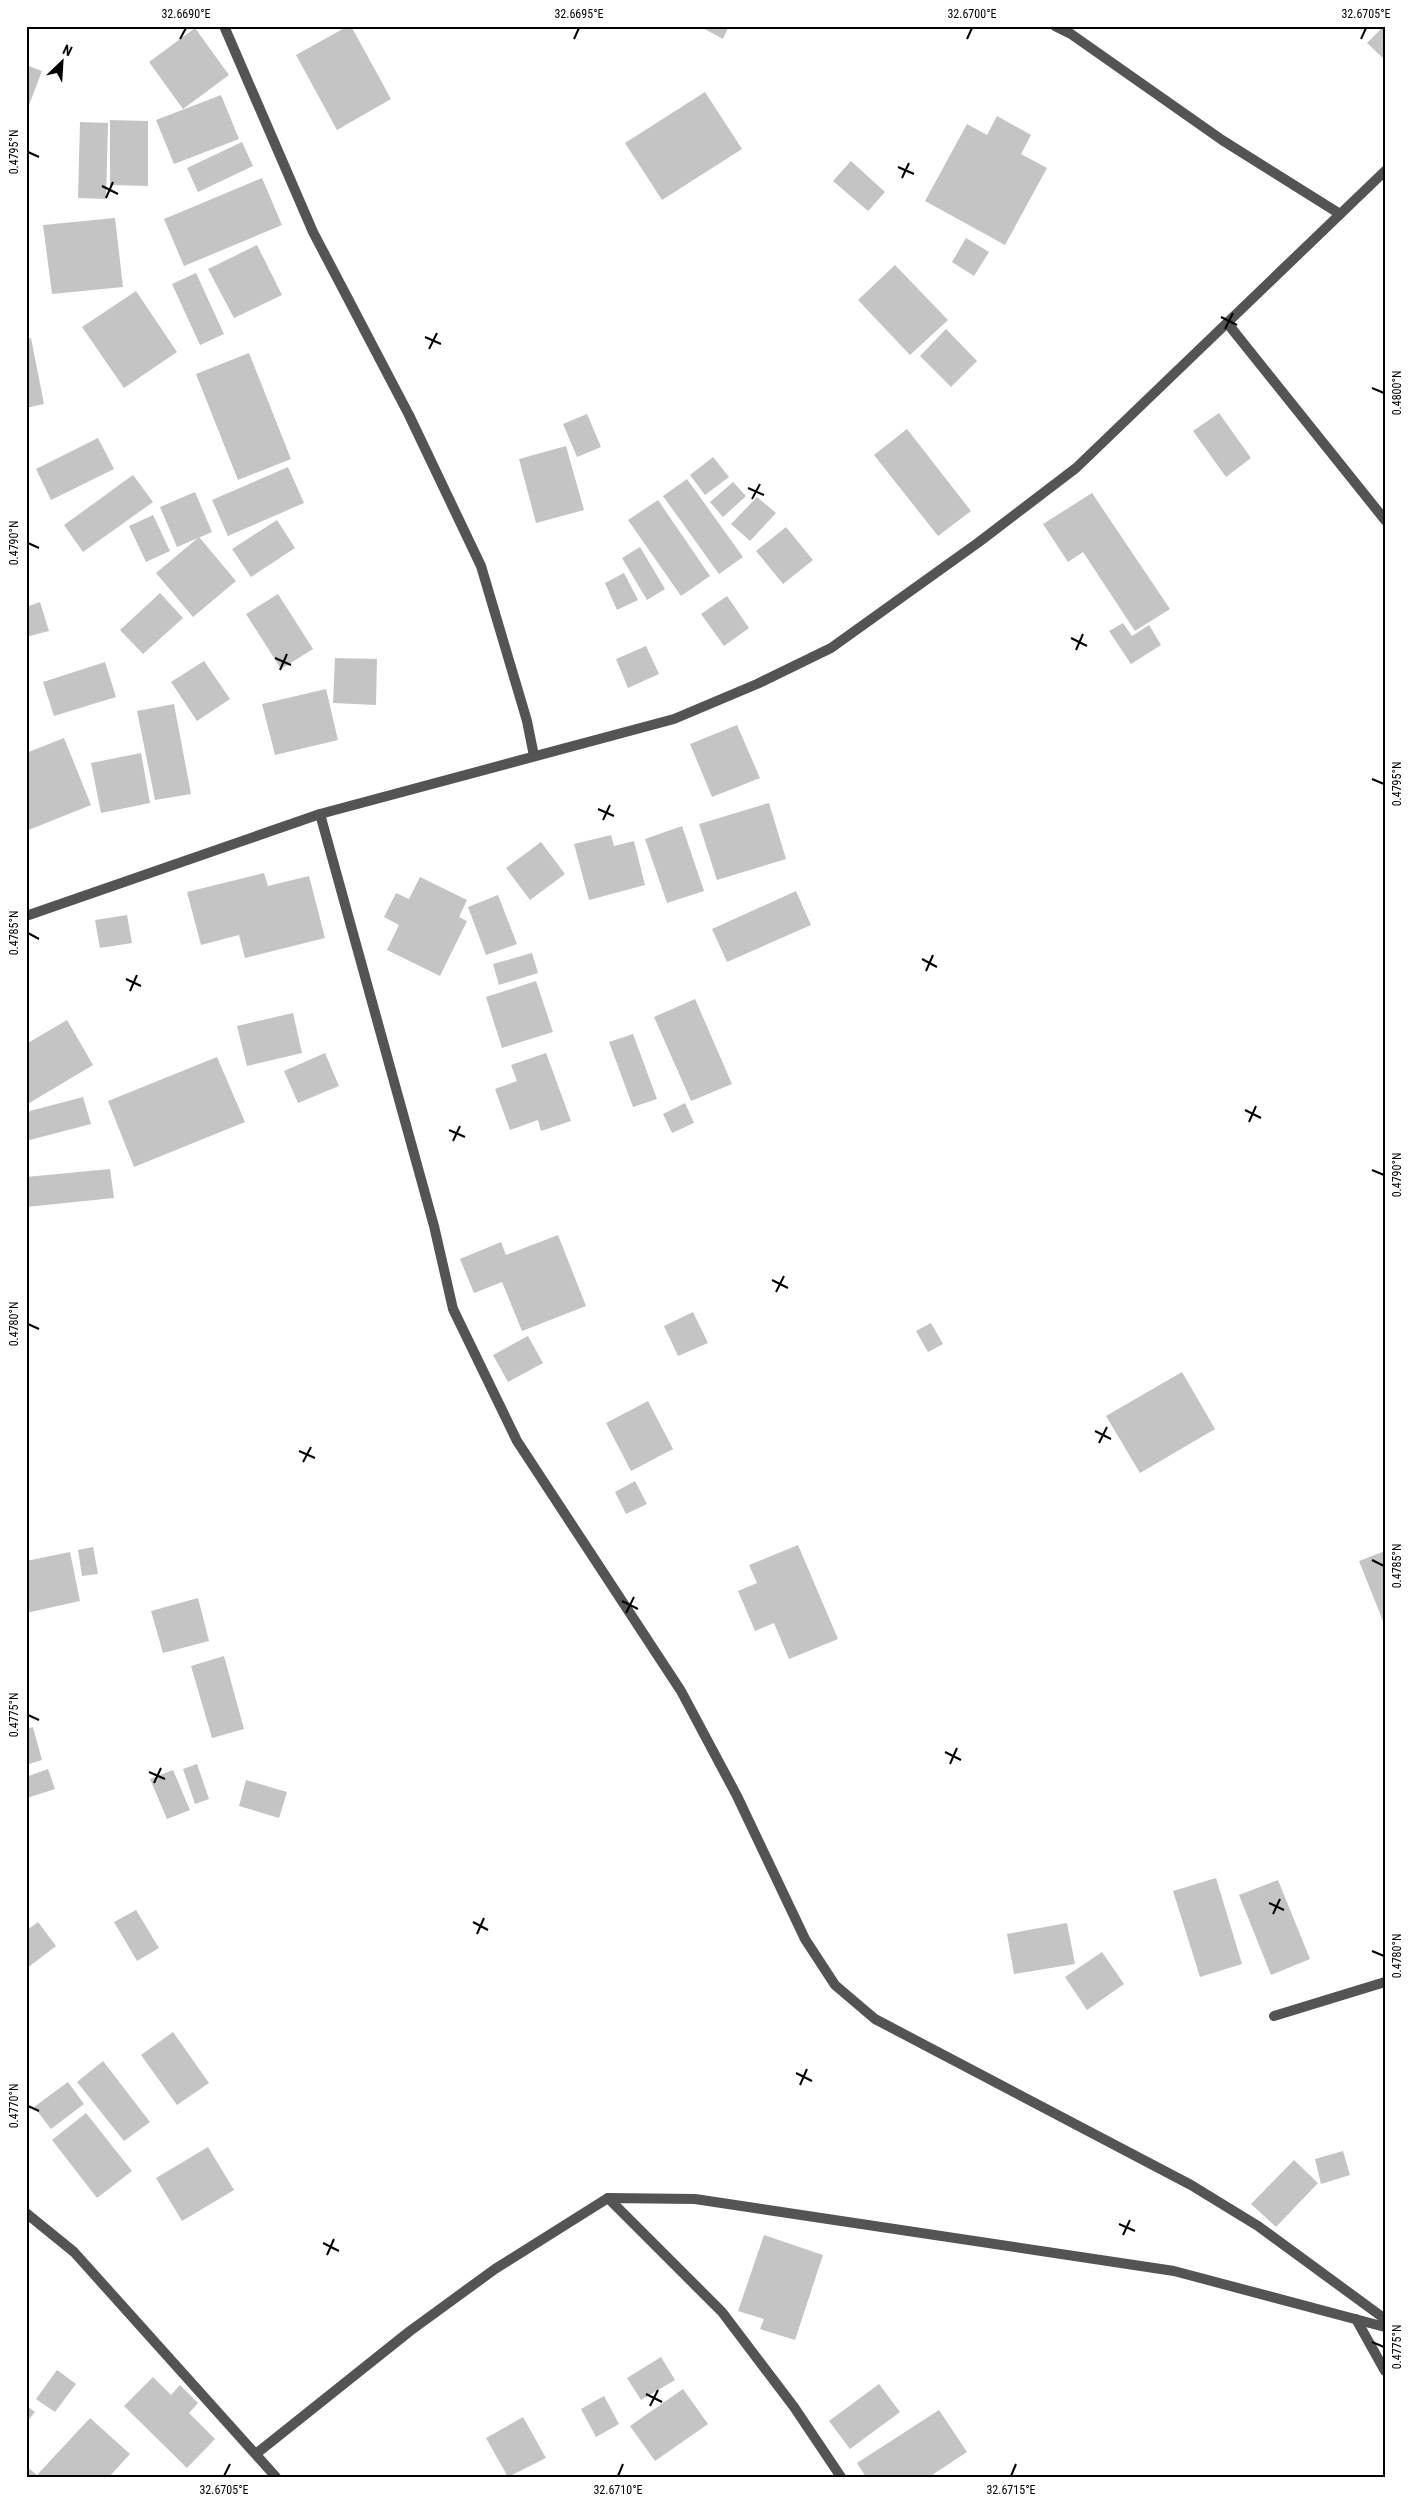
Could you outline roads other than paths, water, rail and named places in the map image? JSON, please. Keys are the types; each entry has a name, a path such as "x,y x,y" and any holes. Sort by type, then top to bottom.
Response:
{"street":[{"path":"224,26 313,232 409,415 481,566 527,722 534,756"},
{"path":"1055,26 1071,34 1222,140 1340,214"},
{"path":"26,916 320,814 674,719 757,684 831,648 979,542 1076,468 1228,324 1385,171"},
{"path":"1228,324 1385,520"},
{"path":"320,814 434,1226 453,1309 517,1441 682,1691 737,1796 805,1939 835,1985 876,2019 1216,2200 1258,2226 1385,2319"},
{"path":"1274,2016 1385,1982"},
{"path":"608,2198 722,2312 794,2407 841,2477"},
{"path":"257,2453 410,2331 495,2269 608,2198 695,2199 1174,2271 1385,2327"},
{"path":"26,2213 74,2252 257,2453 276,2477"},
{"path":"1356,2319 1385,2371"}]}
